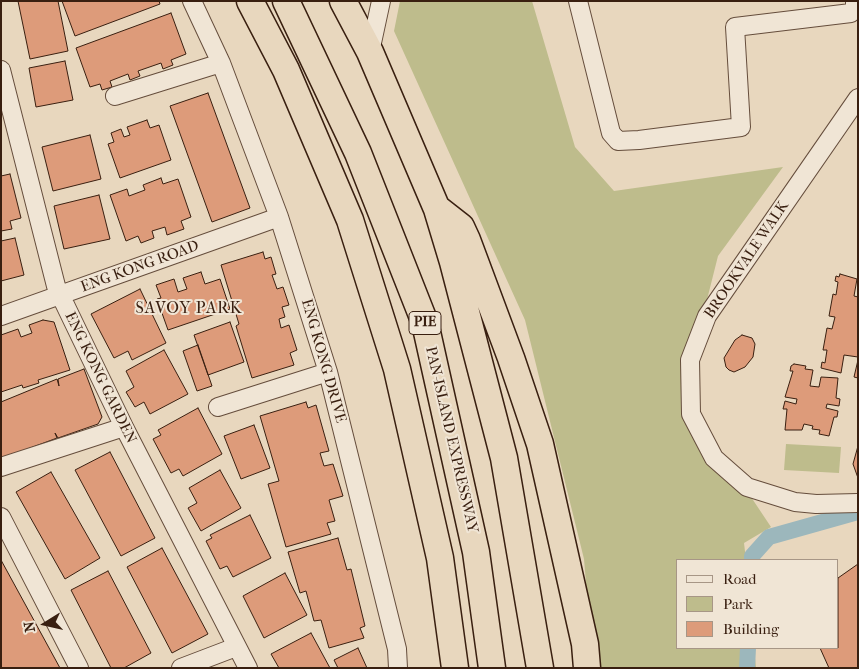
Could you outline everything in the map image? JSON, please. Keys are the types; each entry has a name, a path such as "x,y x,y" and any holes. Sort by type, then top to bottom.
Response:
{"highway":[{"path":"250,1 286,70 346,211 392,350 417,450 440,558 455,668"},
{"name":"PAN-ISLAND EXPRESSWAY","path":"286,1 358,153 424,323 476,552 492,668"},
{"path":"343,1 370,52 437,209 473,333 504,458 540,668"},
{"path":"437,209 461,227 467,240 511,358 537,435 585,644 587,668"}],"street":[{"name":"ENG KONG DRIVE","path":"192,1 221,63 279,217 328,372 397,649 398,668"},
{"path":"370,52 382,1"},
{"path":"578,1 611,133 618,141 639,140 741,126 735,27 851,13 855,9 855,1"},
{"path":"115,96 221,63"},
{"name":"ENG KONG GARDEN","path":"1,70 60,296 124,427 248,668"},
{"name":"BROOKVALE WALK","path":"858,98 707,316 690,360 690,414 714,458 747,487 795,502 816,504 858,503"},
{"name":"ENG KONG ROAD","path":"1,316 279,217"},
{"path":"218,408 328,372"},
{"path":"1,468 124,427"},
{"path":"1,517 79,668"},
{"path":"181,668 236,647"}],"green space":[{"path":"400,1 532,1 575,147 614,191 783,167 718,256 683,395 771,527 744,543 746,559 676,559 676,649 754,649 756,668 593,668 584,559 525,320 394,31"},
{"path":"786,444 841,447 839,473 784,470"}],"building":[{"path":"18,1 58,1 68,51 30,59"},
{"path":"62,1 159,1 160,4 75,36"},
{"path":"171,13 186,54 171,60 173,65 163,69 161,63 138,71 140,76 130,80 128,74 110,81 112,87 102,90 100,84 90,87 76,48"},
{"path":"65,61 73,100 36,107 29,68"},
{"path":"208,93 250,208 212,222 170,106"},
{"path":"147,120 150,128 159,125 171,160 120,178 108,144 114,142 111,133 121,129 124,137 130,135 127,127"},
{"path":"90,135 101,179 53,191 42,147"},
{"path":"10,174 21,218 10,221 12,229 1,231 1,176"},
{"path":"161,178 163,184 178,179 191,217 181,221 184,229 167,235 165,227 152,231 154,238 141,243 138,236 126,241 110,195 127,189 129,196 145,190 143,185"},
{"path":"99,195 110,239 64,249 54,206"},
{"path":"15,238 24,275 1,281 1,241"},
{"path":"263,252 265,259 271,257 276,274 272,275 277,289 283,287 289,305 282,307 285,317 279,319 281,328 289,325 297,350 290,353 294,365 252,378 236,326 239,324 221,265"},
{"path":"201,272 205,284 220,279 230,309 168,330 157,299 161,298 156,285 174,279 178,292 187,289 183,278"},
{"path":"840,274 857,279 854,296 858,297 858,357 844,355 841,373 821,368 822,362 825,363 827,350 823,350 827,328 832,329 835,317 829,316 833,294 836,295 838,282 835,281 836,276 839,277"},
{"path":"140,289 166,343 132,360 128,351 114,358 91,314"},
{"path":"43,320 54,322 70,370 38,380 39,383 23,388 22,385 1,392 1,335 18,329 21,337 32,333 29,325"},
{"path":"230,322 244,362 208,375 194,335"},
{"path":"742,335 752,338 755,344 753,357 745,367 734,372 726,367 724,358 735,340"},
{"path":"198,345 212,386 197,391 183,351"},
{"path":"164,350 188,394 150,414 144,402 135,407 126,392 134,387 126,371"},
{"path":"858,360 858,378 854,377"},
{"path":"794,364 806,366 805,369 813,370 810,386 819,387 821,377 838,378 836,398 840,399 839,406 827,404 826,408 838,411 837,417 834,417 829,436 819,434 820,430 812,429 813,426 804,424 802,430 785,430 787,409 783,409 785,401 796,404 797,399 785,397 793,371 790,371 791,366"},
{"path":"84,369 102,417 98,424 58,438 55,433 57,438 1,459 1,402 57,379 59,386 58,379"},
{"path":"306,402 308,408 316,405 329,451 320,453 324,466 333,464 343,496 329,500 335,521 327,523 331,534 286,547 268,484 279,481 260,416"},
{"path":"198,408 222,454 183,476 179,469 171,473 153,439 161,435 158,430"},
{"path":"254,425 270,468 241,479 224,436"},
{"path":"858,446 858,478 853,464"},
{"path":"110,452 155,538 121,556 75,470"},
{"path":"220,470 241,508 201,531 188,508 197,503 189,488"},
{"path":"51,472 100,558 65,579 16,492"},
{"path":"250,515 271,558 233,577 227,566 220,569 206,541 212,538 210,535"},
{"path":"338,538 347,570 351,569 365,626 360,628 364,638 329,648 321,620 314,621 306,591 300,593 288,552"},
{"path":"162,548 208,634 172,653 127,567"},
{"path":"1,560 60,668 1,668"},
{"path":"858,564 858,668 829,668 820,649 839,649 839,577"},
{"path":"108,571 151,653 124,668 111,668 71,590"},
{"path":"285,573 307,615 264,638 243,596"},
{"path":"311,633 330,668 279,668 271,654"},
{"path":"358,648 367,668 338,668 334,660"}],"waterway":[{"path":"752,559 752,556 769,537 858,512"},
{"path":"747,668 748,649"}],"district":[{"name":"SAVOY PARK","path":"189,309"}]}
